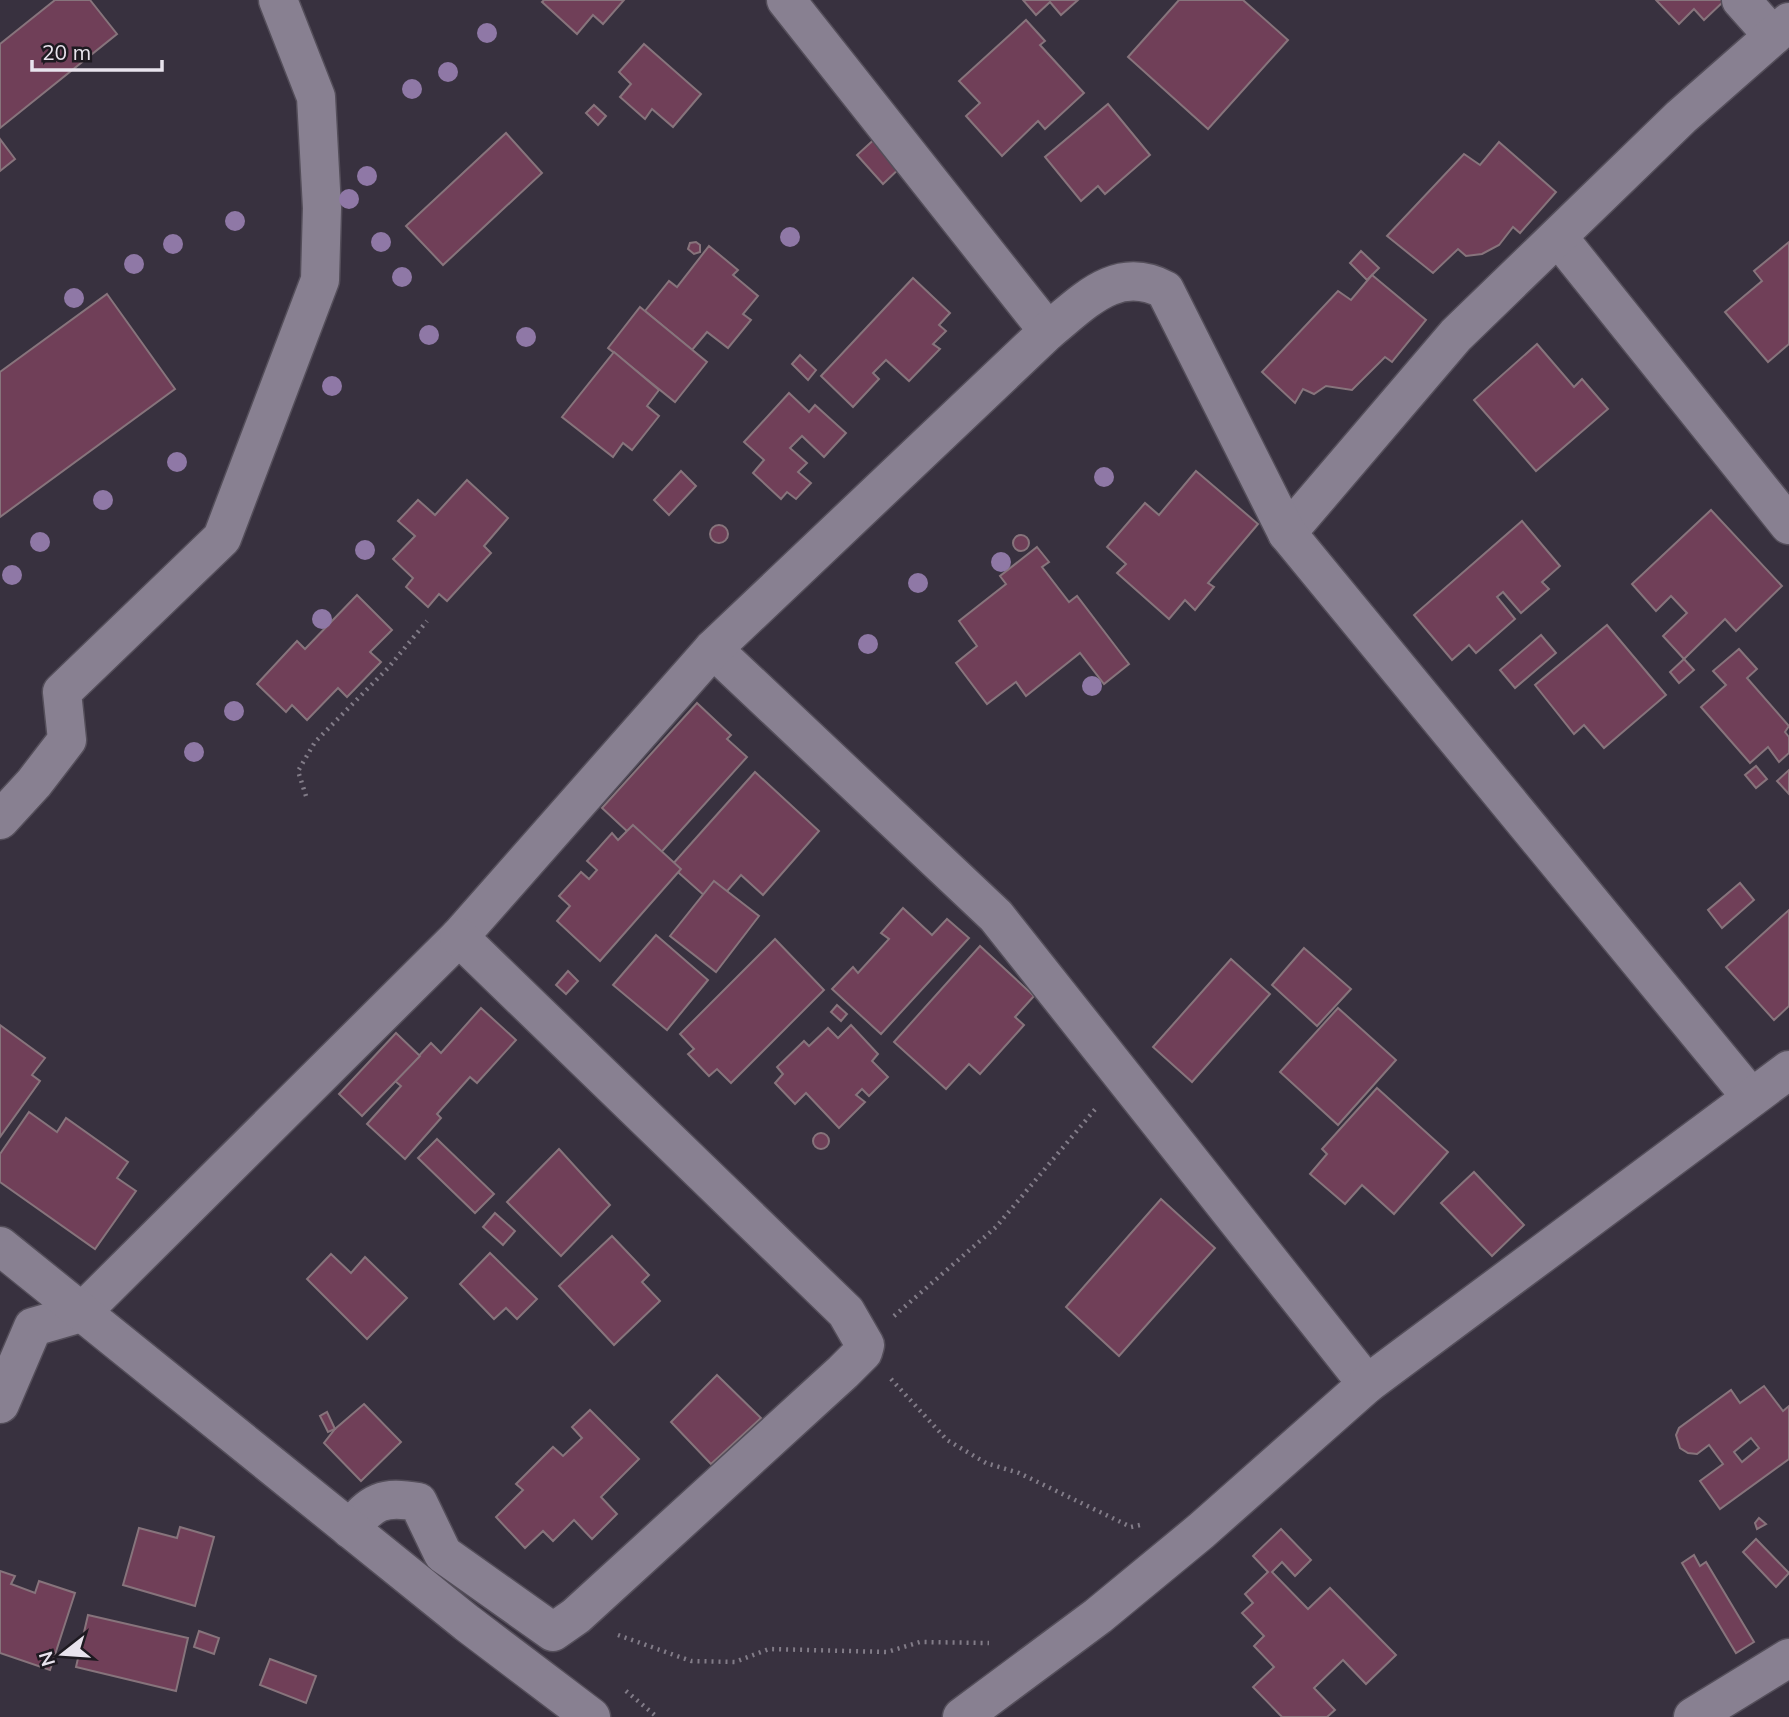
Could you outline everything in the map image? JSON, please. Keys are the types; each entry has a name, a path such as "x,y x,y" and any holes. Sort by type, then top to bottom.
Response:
{"street":[{"path":"0,820 34,783 67,740 62,692 222,538 320,280 322,208 316,97 278,0"},
{"path":"786,0 1048,331"},
{"path":"1287,533 1456,335 1681,117 1781,29 1741,0"},
{"path":"1558,237 1789,525"},
{"path":"0,1404 33,1327 81,1313 460,937 713,649 1048,331 1104,286 1138,280 1165,290 1287,533 1751,1097"},
{"path":"713,649 996,916 1367,1384"},
{"path":"350,1529 366,1508 393,1497 418,1502 443,1554 553,1632 576,1616 863,1345 846,1312 460,937"},
{"path":"962,1717 1046,1655 1201,1531 1367,1384 1789,1070"},
{"path":"0,1246 350,1529 591,1717"},
{"path":"1693,1717 1789,1658"}],"path":[{"path":"306,796 298,771 315,742 388,668 427,621"},
{"path":"1122,1077 996,1227 863,1345 947,1440 986,1463 1019,1473 1131,1527 1144,1524"},
{"path":"576,1616 644,1647 691,1661 735,1662 769,1649 887,1652 920,1642 983,1643 1014,1640 1046,1655"}],"building":[{"path":"55,0 90,0 117,34 0,128 0,44"},
{"path":"624,0 603,24 593,15 577,34 542,2"},
{"path":"1023,0 1078,0 1061,15 1050,2 1036,15"},
{"path":"1179,0 1243,0 1288,40 1208,129 1128,57"},
{"path":"1656,0 1725,0 1704,20 1694,9 1679,24"},
{"path":"1026,20 1045,41 1040,45 1084,93 1045,129 1038,121 1002,156 966,116 980,103 959,81"},
{"path":"644,44 701,94 673,127 652,109 645,119 620,97 631,84 619,72"},
{"path":"1108,104 1150,155 1105,194 1098,186 1081,201 1045,157"},
{"path":"594,105 606,116 598,125 586,113"},
{"path":"506,133 542,173 443,265 406,226"},
{"path":"878,136 904,164 883,184 857,155"},
{"path":"0,139 15,159 0,171"},
{"path":"1499,142 1556,192 1520,233 1513,227 1499,245 1482,254 1466,256 1458,249 1433,273 1387,236 1464,154 1480,165"},
{"path":"696,242 700,245 700,252 694,254 688,249 690,243"},
{"path":"1789,242 1789,344 1768,362 1725,312 1762,281 1754,271"},
{"path":"709,246 738,270 733,275 758,296 743,314 751,320 728,348 707,332 692,350 645,311 669,281 677,287"},
{"path":"1361,251 1379,268 1367,280 1350,263"},
{"path":"1372,275 1426,320 1392,362 1385,357 1352,390 1326,386 1314,394 1303,389 1295,403 1262,372 1338,291 1351,300"},
{"path":"913,278 950,313 939,325 946,331 933,344 940,349 909,381 886,360 873,373 879,379 853,407 821,376"},
{"path":"107,294 175,389 0,517 0,372"},
{"path":"640,307 707,362 675,402 608,348"},
{"path":"1537,344 1574,387 1582,379 1608,409 1536,471 1474,400"},
{"path":"614,352 659,390 647,406 659,416 632,450 623,443 613,457 562,417"},
{"path":"800,355 816,370 808,380 792,364"},
{"path":"789,393 809,412 815,405 846,433 824,457 802,436 790,448 807,463 798,472 811,483 796,499 787,492 781,499 753,473 764,460 744,442"},
{"path":"681,471 696,486 669,515 654,500"},
{"path":"1196,471 1258,524 1208,583 1214,587 1195,610 1185,600 1169,619 1117,573 1126,564 1107,547 1145,503 1159,515"},
{"path":"467,480 508,518 484,546 491,553 447,601 439,594 428,607 406,587 413,578 393,559 415,536 398,521 418,500 435,515"},
{"path":"1711,510 1782,586 1736,631 1725,619 1684,659 1663,636 1687,613 1671,596 1656,611 1632,584"},
{"path":"1522,521 1560,566 1542,582 1549,589 1521,613 1503,592 1497,597 1515,619 1476,653 1469,645 1452,660 1414,615"},
{"path":"719,525 725,528 728,534 725,540 719,543 713,540 710,534 713,528"},
{"path":"1018,535 1024,535 1029,543 1027,549 1018,551 1013,546 1013,540"},
{"path":"1037,547 1049,562 1042,567 1069,602 1077,596 1129,664 1104,684 1080,653 1026,696 1016,682 987,704 956,663 977,646 959,621 1006,584 1000,576"},
{"path":"357,595 392,630 370,652 381,662 347,697 338,688 307,720 292,705 286,712 257,684 297,641 305,649"},
{"path":"1607,625 1666,695 1604,748 1584,725 1574,734 1535,685"},
{"path":"1541,635 1556,653 1515,688 1500,670"},
{"path":"1739,649 1757,669 1747,678 1789,726 1785,732 1789,737 1789,753 1779,762 1768,747 1750,763 1701,707 1726,685 1713,671"},
{"path":"1684,659 1694,670 1679,683 1670,672"},
{"path":"697,703 731,735 727,739 747,757 656,858 602,808"},
{"path":"1756,766 1767,779 1756,788 1745,775"},
{"path":"1789,770 1789,794 1777,781"},
{"path":"755,772 819,831 763,895 741,875 715,905 671,866"},
{"path":"633,825 681,869 600,961 557,921 570,906 559,896 581,872 589,879 597,870 587,861 612,833 618,840"},
{"path":"714,881 759,916 716,972 670,936"},
{"path":"1740,883 1754,900 1722,928 1708,910"},
{"path":"903,908 932,935 947,919 969,938 881,1034 832,989 853,967 858,973 889,939 881,933"},
{"path":"1789,910 1789,1006 1774,1020 1726,967"},
{"path":"656,935 708,980 667,1030 613,985"},
{"path":"775,939 824,990 731,1083 717,1069 709,1076 688,1054 694,1049 680,1034"},
{"path":"980,946 1034,996 1015,1017 1024,1025 980,1074 969,1064 946,1089 894,1042"},
{"path":"1304,948 1351,989 1317,1026 1272,985"},
{"path":"1231,959 1270,994 1192,1082 1153,1047"},
{"path":"568,971 578,981 566,994 556,985"},
{"path":"837,1005 847,1014 841,1021 831,1012"},
{"path":"481,1008 516,1040 477,1083 470,1077 437,1114 441,1118 405,1159 367,1124 401,1086 395,1081 431,1043 441,1053"},
{"path":"1338,1008 1396,1060 1338,1125 1280,1072"},
{"path":"0,1025 45,1058 32,1075 40,1081 0,1137"},
{"path":"851,1025 878,1054 872,1061 888,1077 869,1096 862,1089 856,1095 865,1102 839,1128 806,1093 795,1104 775,1083 783,1074 777,1067 804,1041 809,1046 828,1028 838,1038"},
{"path":"396,1033 420,1056 362,1116 339,1094"},
{"path":"1377,1088 1448,1152 1394,1214 1362,1185 1345,1204 1310,1174 1327,1154 1322,1149"},
{"path":"29,1112 57,1132 66,1118 128,1162 117,1178 136,1191 95,1249 0,1182 0,1154"},
{"path":"818,1133 824,1133 829,1141 827,1147 818,1149 813,1144 813,1138"},
{"path":"437,1139 494,1194 475,1213 418,1158"},
{"path":"559,1149 610,1205 561,1256 507,1202"},
{"path":"1474,1172 1524,1225 1492,1256 1441,1203"},
{"path":"1161,1199 1215,1248 1119,1356 1066,1307"},
{"path":"495,1213 515,1231 503,1245 483,1227"},
{"path":"612,1236 649,1275 642,1282 660,1301 614,1345 559,1286"},
{"path":"490,1253 537,1299 517,1319 506,1308 494,1319 460,1284"},
{"path":"331,1254 351,1273 365,1257 407,1298 367,1339 307,1279"},
{"path":"717,1375 761,1418 711,1464 671,1422"},
{"path":"1764,1386 1783,1411 1789,1406 1789,1459 1720,1509 1700,1481 1723,1464 1709,1445 1697,1454 1688,1453 1680,1448 1676,1435 1679,1428 1731,1390 1740,1403","holes":["1751,1438 1759,1448 1742,1462 1734,1452"]},
{"path":"364,1404 401,1442 361,1481 324,1443 335,1429"},
{"path":"590,1410 639,1459 601,1497 617,1514 592,1539 574,1520 553,1541 543,1531 525,1548 496,1517 523,1490 516,1484 553,1447 563,1456 582,1438 572,1427"},
{"path":"327,1412 335,1429 328,1432 320,1416"},
{"path":"1759,1518 1766,1524 1757,1529 1755,1523"},
{"path":"180,1527 214,1537 195,1606 123,1585 139,1528 177,1538"},
{"path":"1281,1529 1311,1560 1295,1576 1282,1562 1272,1572 1308,1609 1330,1588 1396,1655 1366,1684 1343,1660 1314,1688 1335,1710 1327,1717 1282,1717 1253,1687 1274,1667 1254,1646 1264,1636 1242,1613 1253,1603 1245,1594 1268,1572 1253,1556"},
{"path":"1756,1539 1789,1573 1776,1587 1743,1552"},
{"path":"1694,1555 1700,1566 1706,1562 1754,1642 1736,1653 1682,1563"},
{"path":"0,1571 15,1576 11,1584 35,1593 39,1581 75,1593 50,1670 0,1653"},
{"path":"88,1615 188,1638 176,1691 76,1667"},
{"path":"199,1631 219,1638 214,1654 194,1647"},
{"path":"270,1659 316,1676 306,1703 260,1685"}]}
